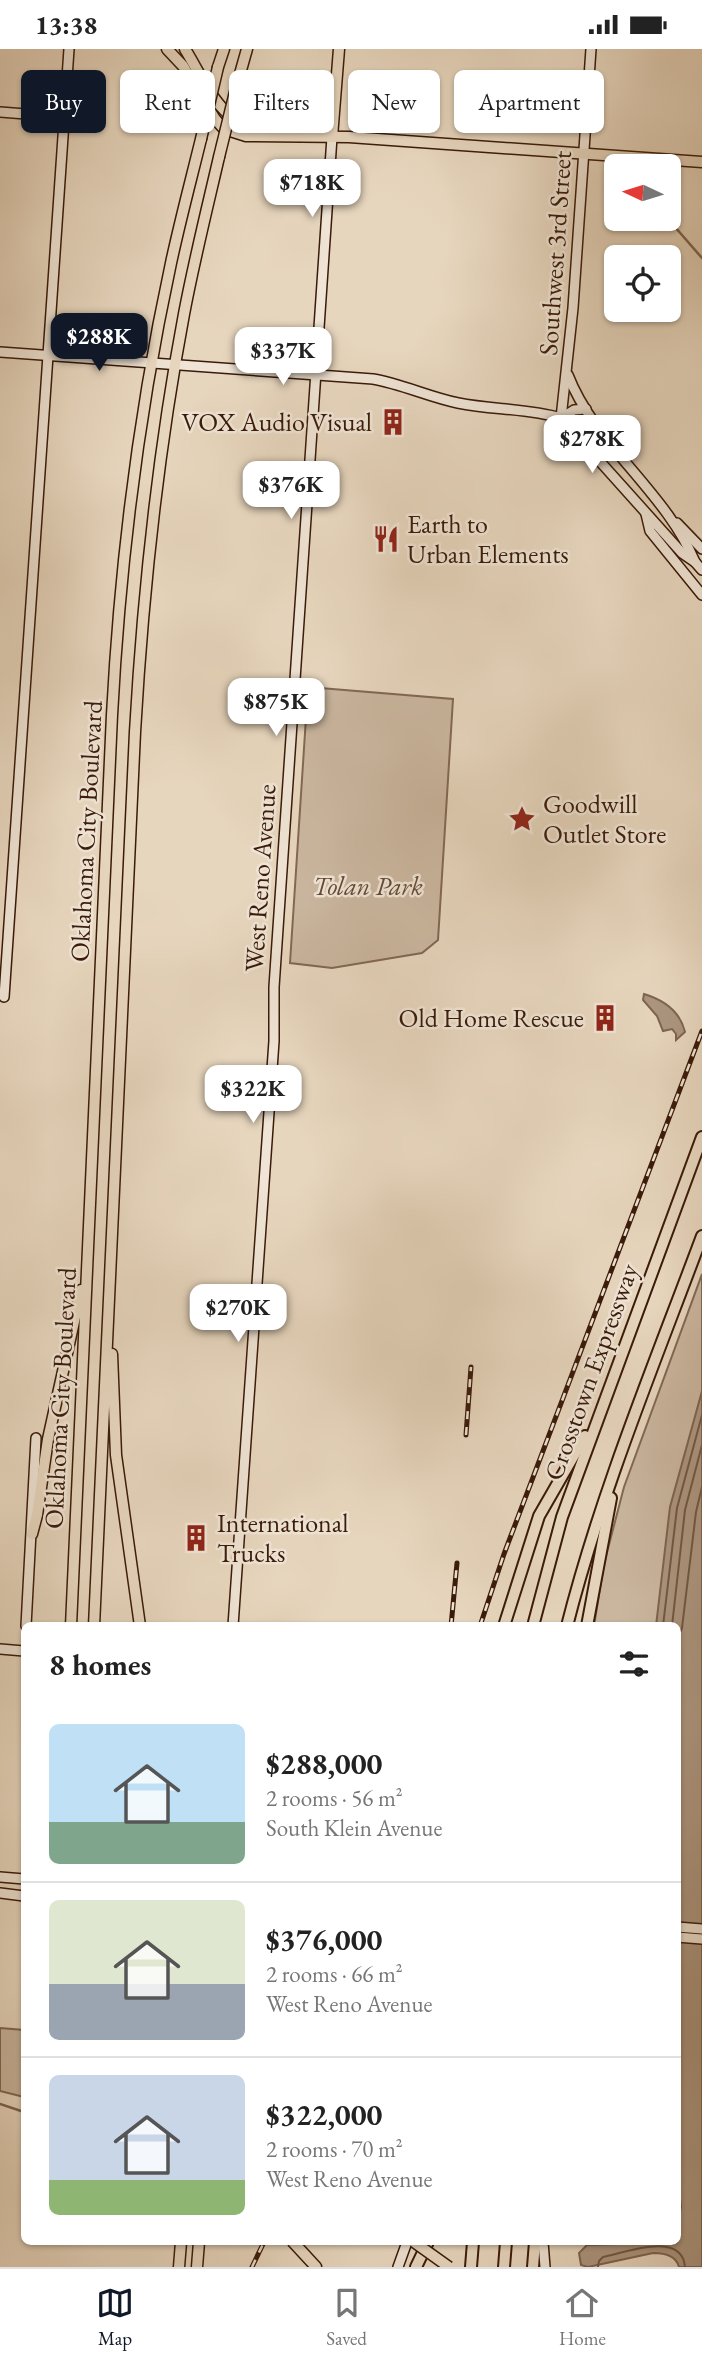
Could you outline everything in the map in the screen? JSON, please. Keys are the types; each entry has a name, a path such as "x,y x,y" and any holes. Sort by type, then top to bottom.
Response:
{"highway":[{"name":"Crosstown Expressway","path":"534,1622 562,1517 702,1137"},
{"path":"568,1622 577,1586 621,1452 702,1236"},
{"path":"505,1622 539,1516 601,1409"},
{"path":"588,1622 621,1452"},
{"path":"416,2267 427,2245"},
{"path":"471,2267 473,2245"},
{"path":"504,2267 506,2245"},
{"path":"533,2267 536,2245"}],"main road":[{"path":"67,70 68,49"},
{"path":"167,49 183,66 208,109 225,128 246,136 277,134 332,137 702,162"},
{"path":"185,49 205,84 227,112 241,123 277,134"},
{"name":"Oklahoma City Boulevard","path":"71,1622 100,976 119,614 128,521 152,362 171,262 224,49"},
{"name":"Oklahoma City Boulevard","path":"94,1622 134,744 143,612 154,510 185,312 219,157 247,49"},
{"name":"West Reno Avenue","path":"233,1622 339,49"},
{"name":"Southwest 3rd Street","path":"561,418 567,373 591,49"},
{"path":"0,112 21,114"},
{"path":"4,997 63,133"},
{"path":"0,352 373,379 456,403 541,412 561,418 682,553 699,566"},
{"path":"567,373 577,398 665,512 699,566"},
{"path":"561,418 574,409 586,409"},
{"path":"665,512 702,549"},
{"path":"646,513 650,531 702,595"},
{"path":"32,1534 48,1439 87,1259"},
{"path":"110,1277 117,1455 139,1622"},
{"path":"26,1622 36,1438"},
{"path":"0,1649 21,1651"},
{"path":"0,1877 21,1879"},
{"path":"0,1893 21,1896"},
{"path":"681,1927 702,1929"},
{"path":"681,1937 702,1939"},
{"path":"179,2267 181,2245"},
{"path":"197,2267 199,2245"},
{"path":"296,2245 316,2267"},
{"path":"398,2267 406,2245"},
{"path":"418,2245 449,2267"},
{"path":"543,2245 545,2267"}],"green space":[{"name":"Tolan Park","path":"308,687 453,699 438,940 422,953 332,968 290,963"},
{"path":"702,1274 702,1922 681,1673 681,1622 595,1622 604,1564 624,1487"},
{"path":"0,2028 21,2030 21,2096 0,2091"}],"water":[{"path":"644,994 664,1003 675,1012 685,1032 676,1040 672,1029 663,1031 657,1016 643,1000"},
{"path":"702,1391 702,2267 679,2267 672,2257 653,2253 588,2267 581,2265 579,2253 587,2245 681,2245 681,1622 656,1622 670,1507"}],"waterway":[{"path":"678,231 702,258"},
{"path":"0,2104 21,2111"}],"railway":[{"path":"481,1622 504,1554 702,1031"},
{"path":"466,1435 471,1367"},
{"path":"451,1622 457,1563"},
{"path":"252,2267 263,2245"}],"place":[{"name":"VOX Audio Visual","path":"393,422"},
{"name":"Earth to Urban Elements","path":"386,539"},
{"name":"Goodwill Outlet Store","path":"522,819"},
{"name":"Old Home Rescue","path":"605,1018"},
{"name":"International Trucks","path":"196,1538"}]}
